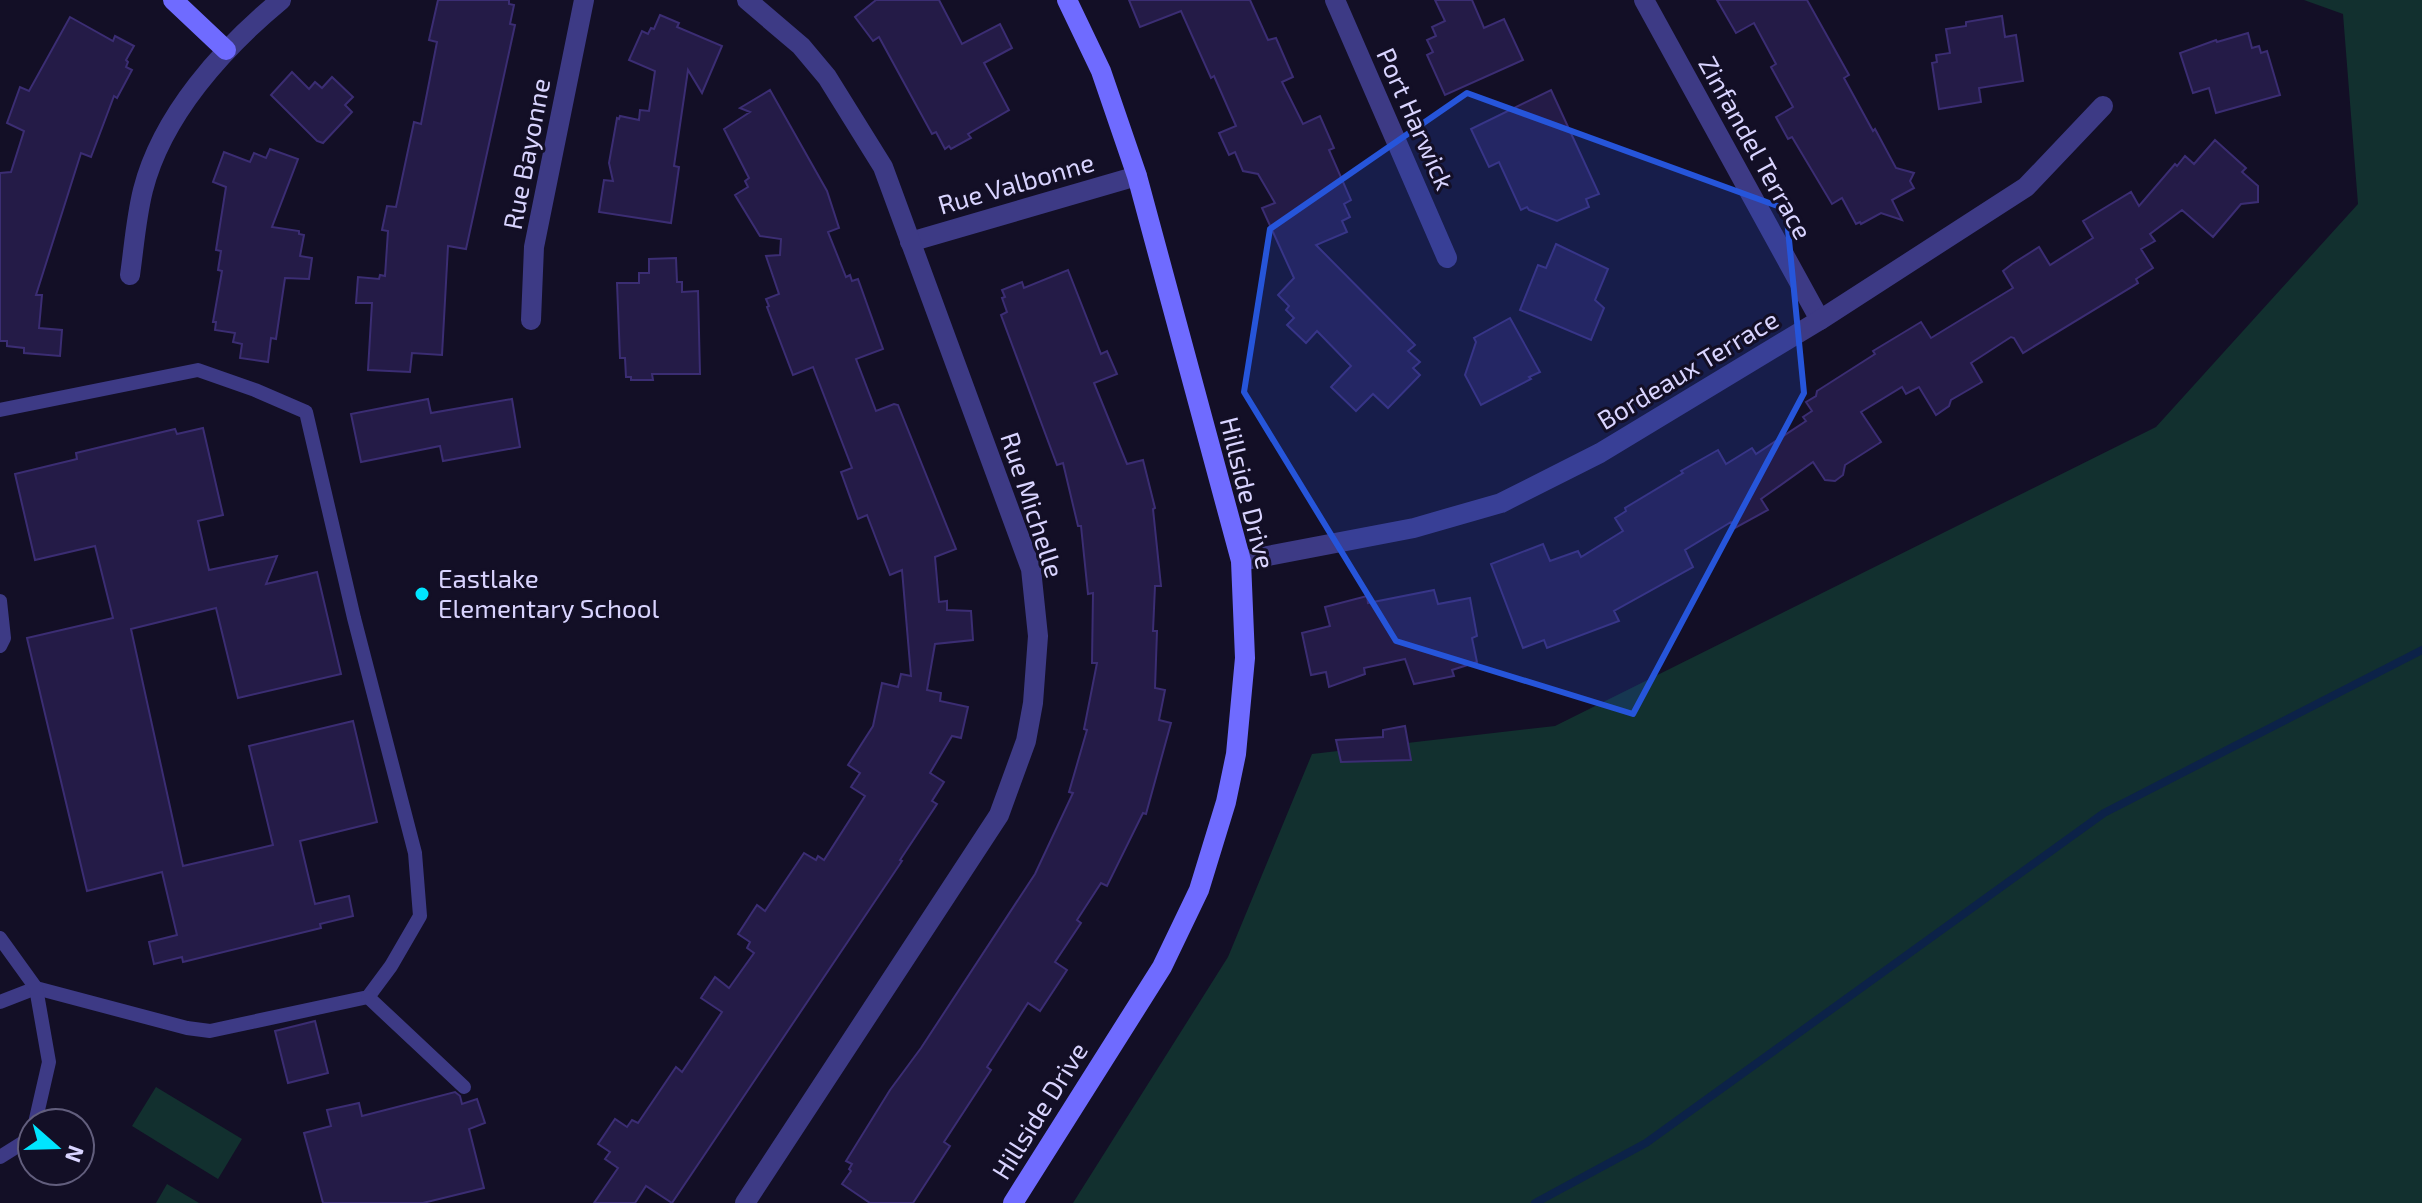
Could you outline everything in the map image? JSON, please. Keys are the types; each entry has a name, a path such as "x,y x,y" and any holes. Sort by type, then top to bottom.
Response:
{"street":[{"path":"173,0 226,50"},
{"path":"130,275 143,190 158,152 200,81 226,50 281,0"},
{"name":"Rue Bayonne","path":"531,320 534,247 584,0"},
{"name":"Rue Michelle","path":"745,1203 999,815 1026,741 1033,703 1038,636 1031,569 883,167 827,77 801,46 747,0"},
{"name":"Hillside Drive","path":"1013,1203 1162,967 1199,890 1226,802 1243,706 1245,609 1241,561 1137,176 1101,71 1067,0"},
{"name":"Port Harwick","path":"1335,0 1447,258"},
{"name":"Zinfandel Terrace","path":"1644,0 1820,320"},
{"name":"Bordeaux Terrace","path":"1241,561 1414,528 1501,503 1600,453 1820,320 2026,187 2103,106"},
{"name":"Rue Valbonne","path":"910,242 1137,176"}],"lane":[{"path":"0,410 198,370 306,412 354,618 415,853 420,916 391,966 368,997 210,1031 187,1028 36,988 0,1002"},
{"path":"0,601 4,638 0,646"},
{"path":"0,938 36,988 49,1062 39,1107"},
{"path":"368,997 464,1087"}],"highlighted area":[{"path":"1467,93 1786,209 1804,393 1633,714 1396,641 1244,392 1270,229"}],"green space":[{"path":"2304,0 2422,0 2422,1203 1073,1203 1228,957 1312,754 1555,726 2156,427 2358,204 2343,14"},
{"path":"156,1087 242,1139 218,1179 132,1126"},
{"path":"167,1184 199,1203 156,1203"}],"building":[{"path":"438,0 509,0 509,4 514,5 510,24 515,25 466,249 448,246 442,355 412,353 410,372 368,370 372,303 356,303 358,277 379,279 380,275 385,276 388,231 382,230 387,206 396,207 414,122 421,124 437,42 429,40"},
{"path":"876,0 939,0 962,44 1000,24 1012,48 984,63 1009,110 968,134 971,138 945,149 936,132 932,134 879,37 873,41 855,17"},
{"path":"1129,0 1250,0 1268,40 1276,38 1293,77 1282,82 1303,124 1320,116 1334,148 1329,150 1351,200 1344,204 1350,217 1342,221 1347,232 1316,245 1415,345 1408,351 1420,362 1413,368 1420,375 1388,408 1373,394 1356,411 1331,387 1351,366 1317,331 1306,343 1287,325 1294,318 1286,310 1289,306 1278,295 1294,278 1262,208 1275,203 1258,174 1243,171 1235,152 1229,155 1219,133 1236,126 1214,76 1211,78 1181,11 1140,27"},
{"path":"1435,0 1472,0 1484,28 1504,19 1523,60 1445,95 1427,55 1433,52 1427,40 1436,36 1432,27 1445,21"},
{"path":"1717,0 1807,0 1849,75 1844,78 1873,131 1875,129 1896,168 1914,173 1910,181 1914,188 1892,200 1902,220 1881,213 1856,224 1842,198 1832,204 1792,137 1788,139 1776,117 1793,107 1771,67 1776,64 1754,23 1736,33"},
{"path":"660,15 679,23 677,27 722,46 702,93 688,70 674,166 679,167 671,223 599,212 604,180 613,181 609,163 617,118 639,120 640,110 649,111 655,71 629,60 642,31 648,34 651,28 654,29"},
{"path":"2002,16 2005,37 2016,35 2023,81 1979,88 1981,102 1939,109 1932,63 1937,62 1936,55 1950,53 1946,29"},
{"path":"70,17 113,41 115,36 134,46 126,60 126,67 132,70 117,98 114,96 91,157 81,153 36,295 42,295 39,328 62,330 60,356 24,353 24,348 7,346 7,341 0,341 0,173 11,172 24,131 7,123 20,87 29,91"},
{"path":"2248,33 2252,48 2259,46 2261,53 2267,51 2280,95 2216,113 2209,88 2193,93 2180,53"},
{"path":"292,72 309,89 315,82 322,88 332,77 353,97 345,105 352,112 323,143 317,141 271,95"},
{"path":"770,90 827,191 839,228 828,232 846,277 850,275 852,281 858,279 883,349 856,359 876,411 898,405 956,549 935,557 939,602 947,601 947,610 971,611 973,640 935,644 927,690 941,693 940,701 968,707 961,738 952,736 930,773 944,782 932,801 937,804 672,1203 646,1186 635,1203 594,1203 618,1168 605,1159 610,1152 598,1144 615,1119 627,1127 632,1120 638,1123 676,1067 682,1072 722,1012 701,998 715,977 729,988 754,953 747,948 750,942 738,934 757,905 765,911 804,853 816,860 818,856 824,860 865,796 851,787 860,773 848,765 873,726 882,683 898,687 901,674 911,676 902,570 890,575 867,515 858,519 841,472 852,468 813,367 793,375 767,307 766,299 779,294 766,256 780,255 781,239 760,236 735,195 748,187 745,181 749,178 724,129 750,112 740,108"},
{"path":"1551,90 1599,194 1586,199 1589,207 1557,221 1527,207 1521,210 1499,162 1489,167 1471,129"},
{"path":"2215,140 2246,168 2242,172 2258,186 2258,202 2241,204 2213,237 2182,210 2150,234 2155,241 2141,249 2153,268 2136,279 2138,283 2023,353 2011,337 1971,363 1982,382 1951,400 1949,406 1936,415 1919,387 1906,394 1902,387 1861,412 1881,442 1845,465 1843,475 1835,481 1825,480 1813,462 1761,499 1768,510 1735,528 1731,522 1685,550 1693,567 1614,611 1619,621 1547,648 1544,640 1523,648 1491,564 1543,544 1550,561 1578,551 1581,557 1623,531 1615,518 1626,511 1625,508 1683,473 1681,471 1718,450 1726,464 1752,448 1756,454 1806,421 1803,417 1812,411 1806,402 1816,396 1817,391 1875,354 1873,351 1921,322 1931,338 2013,288 2003,271 2012,264 2039,247 2050,265 2093,238 2083,221 2131,192 2139,206 2175,164 2177,166 2185,156 2194,164"},
{"path":"270,149 298,159 272,227 299,231 304,235 300,256 312,258 309,279 285,278 276,339 271,338 268,362 240,358 242,344 233,342 235,333 215,330 216,322 213,322 222,271 218,270 221,251 216,250 226,187 213,182 224,152 250,162 254,153 266,158"},
{"path":"1556,244 1608,269 1595,300 1604,308 1591,340 1520,310 1538,265 1546,268"},
{"path":"676,258 677,282 682,282 682,292 698,291 700,374 652,374 653,380 631,380 631,377 626,377 625,358 620,358 617,283 639,283 639,273 649,273 649,259"},
{"path":"1068,270 1101,354 1107,351 1117,374 1094,383 1127,464 1143,460 1155,508 1161,586 1155,586 1155,688 1165,690 1159,720 1171,723 1146,814 1143,813 1107,886 1101,883 1077,920 1081,923 1055,962 1067,970 1040,1011 1028,1003 987,1067 991,1070 944,1142 950,1146 913,1203 870,1203 842,1184 851,1171 852,1164 846,1161 1035,874 1073,793 1069,792 1087,730 1084,729 1097,663 1092,663 1093,593 1088,594 1081,526 1078,526 1063,463 1057,465 1001,315 1007,312 1002,290 1022,282 1024,288"},
{"path":"1510,318 1540,372 1481,405 1465,375 1476,342 1474,338"},
{"path":"428,399 431,413 512,399 520,447 443,461 440,446 361,462 351,414"},
{"path":"203,428 223,515 198,521 209,570 277,556 266,584 317,572 341,674 238,698 216,608 131,629 183,866 273,845 249,746 353,721 377,822 300,841 315,904 349,896 353,916 320,924 321,928 183,962 182,957 154,964 149,942 177,935 162,872 87,891 27,638 113,618 95,546 35,560 15,474 77,459 76,453 175,429 177,434"},
{"path":"1434,590 1438,604 1470,598 1477,636 1472,638 1477,662 1452,670 1454,676 1414,684 1405,659 1364,668 1365,674 1329,687 1326,672 1311,675 1302,633 1330,626 1325,607 1367,596 1368,603"},
{"path":"1405,726 1411,760 1341,762 1336,740 1383,737 1383,730"},
{"path":"315,1021 328,1073 288,1083 275,1031"},
{"path":"455,1092 462,1104 477,1099 485,1123 469,1129 484,1188 423,1203 323,1203 304,1133 331,1126 327,1110 359,1103 362,1116"}],"waterway":[{"path":"1535,1203 1646,1143 2104,813 2422,650"}],"place":[{"name":"Eastlake Elementary School","path":"422,594"}]}
